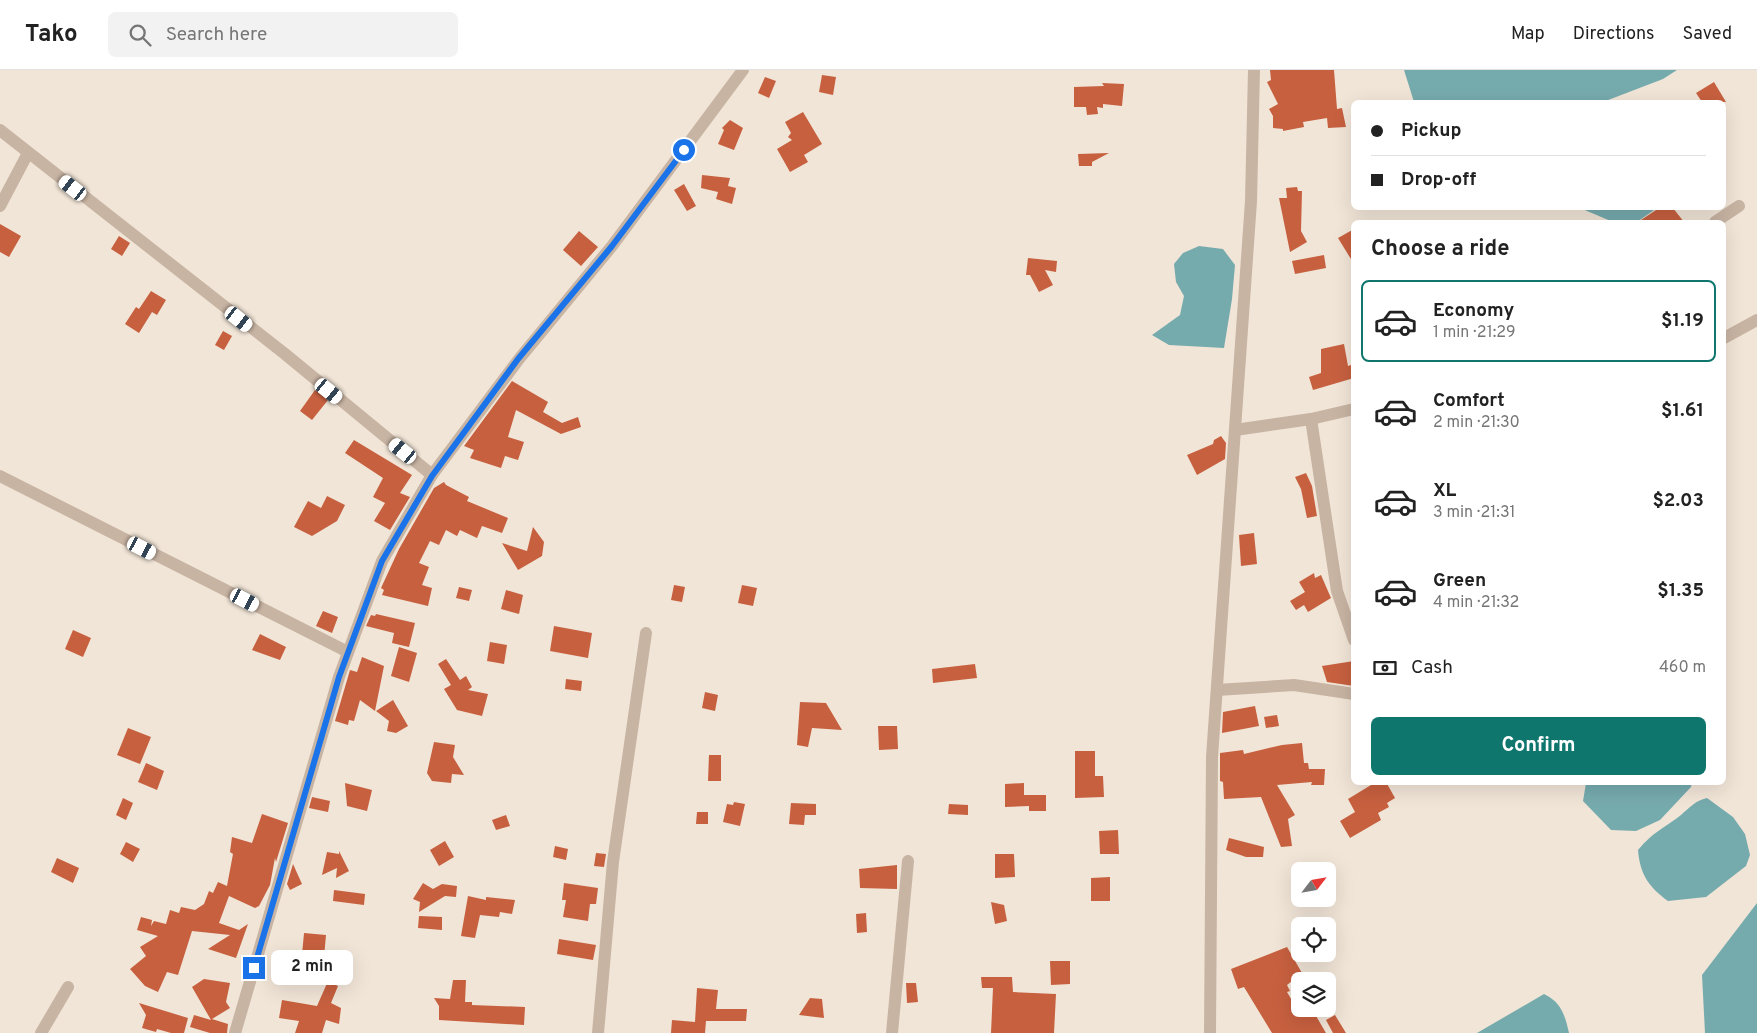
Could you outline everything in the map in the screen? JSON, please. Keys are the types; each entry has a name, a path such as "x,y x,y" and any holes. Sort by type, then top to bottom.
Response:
{"street":[{"path":"235,1033 348,652 382,561 432,476 518,359 612,246 744,70"},
{"path":"1210,1033 1212,757 1251,201 1254,70"},
{"path":"0,130 285,354 432,476"},
{"path":"0,206 28,153"},
{"path":"1718,220 1739,206"},
{"path":"1726,337 1757,320"},
{"path":"1235,430 1311,419 1351,410"},
{"path":"1311,419 1337,591 1345,620 1351,633"},
{"path":"0,476 348,652"},
{"path":"598,1033 613,862 646,633"},
{"path":"1217,690 1294,685 1351,694"},
{"path":"892,1033 908,861"},
{"path":"41,1033 68,987"}],"water":[{"path":"1404,70 1677,70 1663,79 1608,100 1413,100"},
{"path":"1585,210 1654,210 1640,220 1608,220"},
{"path":"1199,246 1223,249 1235,265 1224,348 1169,345 1152,335 1180,315 1184,296 1176,282 1174,264 1183,253"},
{"path":"1586,785 1692,785 1660,820 1636,831 1611,830 1583,801"},
{"path":"1707,798 1733,817 1745,834 1750,855 1746,866 1706,897 1668,901 1647,880 1641,867 1638,850 1654,834 1693,805"},
{"path":"1757,903 1757,1033 1705,1033 1702,975"},
{"path":"1544,994 1558,1005 1566,1020 1569,1033 1477,1033"}],"building":[{"path":"1270,70 1334,70 1337,109 1342,108 1346,127 1328,128 1327,118 1303,122 1304,127 1283,131 1283,129 1273,128 1273,116 1269,109 1278,104 1267,82 1271,80"},
{"path":"822,75 836,77 833,95 819,92"},
{"path":"765,77 776,81 769,98 758,93"},
{"path":"1714,82 1725,100 1701,100 1696,93"},
{"path":"1102,83 1124,84 1122,106 1103,104 1103,108 1097,107 1098,114 1087,115 1086,107 1074,107 1074,87 1104,86"},
{"path":"803,112 822,144 804,155 808,162 790,172 777,149 792,140 788,137 791,133 785,122"},
{"path":"730,120 743,128 734,150 718,144 724,130 722,128"},
{"path":"1109,153 1092,162 1092,166 1079,166 1078,154"},
{"path":"702,175 730,178 728,186 736,188 732,204 716,199 718,192 701,188"},
{"path":"684,184 696,206 687,211 674,190"},
{"path":"1297,187 1298,191 1302,191 1301,231 1307,242 1290,252 1279,198 1287,198 1286,188"},
{"path":"1656,210 1675,210 1682,220 1641,220"},
{"path":"0,224 21,236 9,257 0,252"},
{"path":"579,231 598,247 581,266 563,250"},
{"path":"1351,231 1351,259 1338,238"},
{"path":"119,236 130,243 122,256 111,249"},
{"path":"1324,255 1326,268 1295,274 1292,261"},
{"path":"1028,258 1057,261 1056,272 1045,270 1053,285 1039,292 1030,275 1026,275"},
{"path":"151,291 166,300 157,315 152,312 139,333 125,324 136,307 139,309"},
{"path":"223,331 232,336 224,350 215,345"},
{"path":"1344,344 1348,366 1351,365 1351,379 1313,390 1309,377 1321,373 1321,349"},
{"path":"512,381 548,402 543,412 562,423 578,417 581,427 561,434 516,410 508,437 524,442 518,460 505,456 501,468 470,458 474,450 464,446"},
{"path":"315,390 328,400 312,420 300,411"},
{"path":"1221,436 1226,443 1225,459 1197,475 1187,455 1213,444 1214,440"},
{"path":"354,440 412,475 400,493 410,497 390,530 374,521 385,503 373,497 383,478 345,453"},
{"path":"1306,473 1312,486 1317,516 1307,518 1301,489 1295,477"},
{"path":"444,482 446,485 469,497 467,501 508,518 502,533 482,526 477,538 460,530 457,536 446,530 439,545 430,541 419,563 429,567 422,585 432,588 428,606 382,595 384,590 381,588 399,549 434,488"},
{"path":"327,496 345,505 337,521 312,536 294,527 308,501 321,508"},
{"path":"533,527 544,542 542,556 518,570 502,543 527,551"},
{"path":"1254,533 1257,564 1241,566 1239,535"},
{"path":"1314,573 1315,578 1321,575 1331,598 1308,612 1304,605 1296,610 1290,601 1305,592 1299,582"},
{"path":"674,585 685,587 682,602 671,600"},
{"path":"742,585 757,588 753,606 738,603"},
{"path":"459,587 472,590 469,601 456,598"},
{"path":"506,590 523,595 519,614 501,609"},
{"path":"323,611 338,617 332,633 316,626"},
{"path":"376,614 415,623 409,647 392,643 394,633 366,626 371,615 375,616"},
{"path":"554,626 592,633 588,658 550,651"},
{"path":"73,630 91,638 83,657 65,649"},
{"path":"260,634 286,647 280,660 252,650"},
{"path":"490,642 507,645 504,664 487,661"},
{"path":"399,647 417,653 409,682 391,676"},
{"path":"362,657 384,666 375,711 360,700 354,721 349,720 348,725 335,721 350,670 357,672"},
{"path":"446,659 460,680 466,676 472,687 468,690 488,694 482,716 457,710 444,689 451,685 438,664"},
{"path":"1351,661 1351,686 1327,682 1322,666"},
{"path":"975,664 977,678 933,683 932,669"},
{"path":"566,679 582,681 581,691 565,689"},
{"path":"705,692 718,695 715,711 702,708"},
{"path":"393,700 408,726 396,733 387,731 389,721 376,711"},
{"path":"800,702 826,703 842,730 812,728 808,747 797,745"},
{"path":"1255,706 1259,726 1222,733 1223,712"},
{"path":"1277,715 1279,726 1266,728 1264,717"},
{"path":"878,726 897,726 898,749 879,750"},
{"path":"128,728 151,737 140,764 117,755"},
{"path":"434,742 455,745 453,757 464,775 452,774 451,783 432,781 427,773"},
{"path":"1302,743 1304,763 1308,763 1309,769 1325,769 1324,785 1311,785 1312,782 1277,785 1295,815 1288,819 1292,846 1281,847 1261,797 1224,799 1223,782 1220,781 1220,753 1243,750 1244,754 1282,745"},
{"path":"1075,751 1095,751 1095,776 1103,776 1104,797 1075,798"},
{"path":"709,755 721,755 721,781 708,781"},
{"path":"146,763 164,771 157,790 138,782"},
{"path":"345,783 372,790 367,811 347,806"},
{"path":"1024,783 1024,795 1046,795 1046,811 1029,811 1029,806 1005,807 1005,784"},
{"path":"1371,785 1388,785 1395,798 1387,803 1389,807 1378,813 1381,820 1350,838 1340,821 1355,812 1348,799"},
{"path":"312,797 330,801 328,812 309,808"},
{"path":"123,798 133,803 126,820 116,815"},
{"path":"734,802 745,804 740,826 723,822 727,804 733,805"},
{"path":"791,803 816,804 816,815 805,815 804,825 789,824"},
{"path":"949,804 968,805 968,815 948,814"},
{"path":"697,812 708,812 708,824 696,824"},
{"path":"262,814 288,823 276,862 275,858 270,885 259,906 255,908 229,896 219,923 239,930 248,924 236,958 208,949 230,935 192,931 178,975 167,972 158,992 145,986 130,969 146,956 140,947 158,936 137,930 141,917 152,920 151,926 154,921 166,924 170,910 179,913 181,907 195,910 204,904 209,891 213,893 218,882 227,886 233,854 230,852 232,837 252,843"},
{"path":"506,815 510,826 496,830 492,820"},
{"path":"1118,830 1119,854 1100,854 1099,831"},
{"path":"1229,838 1264,847 1263,857 1246,857 1226,850"},
{"path":"445,841 454,857 439,866 430,850"},
{"path":"126,842 140,849 133,862 120,854"},
{"path":"555,846 568,849 566,860 553,857"},
{"path":"339,851 349,871 336,878 337,868 322,875 327,852 339,854"},
{"path":"596,853 606,854 604,867 594,866"},
{"path":"995,854 1014,854 1015,877 995,878"},
{"path":"57,858 79,868 73,883 51,872"},
{"path":"293,864 302,884 290,890 287,884"},
{"path":"897,865 897,889 860,888 859,869"},
{"path":"1110,877 1110,901 1091,901 1091,878"},
{"path":"423,883 433,889 442,884 457,886 456,897 445,896 419,912 420,902 413,899"},
{"path":"564,883 598,888 596,904 590,904 588,921 563,917 566,900 562,900"},
{"path":"334,890 365,894 364,905 333,901"},
{"path":"468,896 486,900 486,897 515,900 512,914 500,912 499,917 480,915 475,938 461,936"},
{"path":"991,902 1004,905 1007,921 995,924"},
{"path":"866,913 867,932 857,933 856,914"},
{"path":"419,916 442,917 442,930 418,928"},
{"path":"304,933 326,935 323,968 301,965"},
{"path":"559,939 596,945 593,960 557,954"},
{"path":"1287,947 1291,954 1291,962 1296,962 1301,972 1291,972 1291,982 1287,985 1290,991 1287,992 1291,999 1291,1017 1317,1017 1326,1033 1272,1033 1244,987 1238,989 1231,969"},
{"path":"1050,961 1070,961 1070,984 1051,985"},
{"path":"981,977 1012,977 1013,992 1056,994 1054,1033 991,1033 993,988 982,988"},
{"path":"204,979 230,983 226,1002 230,1008 212,1019 228,1024 227,1033 210,1033 190,1027 194,1015 211,1020 192,987"},
{"path":"453,980 466,980 465,1002 472,1002 472,1005 525,1007 524,1025 439,1020 439,1006 434,998 450,999"},
{"path":"328,981 338,986 331,1003 341,1008 339,1024 326,1020 322,1033 295,1033 299,1021 279,1018 282,1000 317,1006"},
{"path":"906,983 916,983 918,1002 907,1003"},
{"path":"697,988 718,990 716,1009 747,1009 746,1021 706,1021 705,1033 671,1033 672,1020 695,1022"},
{"path":"810,998 822,999 824,1018 799,1015"},
{"path":"139,1003 188,1018 184,1033 171,1033 157,1029 156,1032 142,1028 146,1015"},
{"path":"1336,1017 1346,1033 1333,1033 1326,1020"}],"route":[{"path":"254,968 339,677 382,561 432,476 518,359 612,246 684,150"}]}
